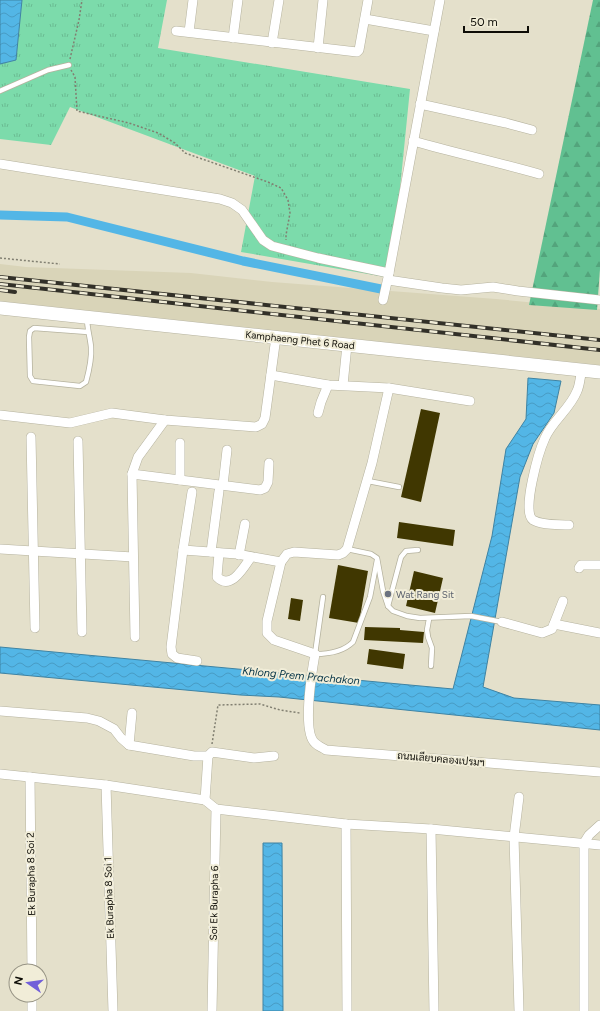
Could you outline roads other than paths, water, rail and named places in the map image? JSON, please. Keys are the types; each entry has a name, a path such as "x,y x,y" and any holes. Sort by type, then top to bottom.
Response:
{"main road":[{"name":"Kamphaeng Phet 6 Road","path":"0,308 600,372"}],"street":[{"path":"189,32 193,0"},
{"path":"233,38 238,0"},
{"path":"272,43 279,0"},
{"path":"318,48 323,0"},
{"path":"176,31 357,52 359,50 368,0"},
{"path":"383,300 440,0"},
{"path":"365,19 434,31"},
{"path":"420,104 532,130"},
{"path":"413,141 459,154 503,163 539,174"},
{"path":"0,164 220,199 232,203 242,210 263,240 272,246 388,276 442,288 461,290 493,287 600,300"},
{"path":"0,415 70,422 112,413 165,420 256,427 262,424 265,418 276,337"},
{"path":"343,385 347,345"},
{"path":"570,525 542,523 533,520 529,515 528,504 537,459 545,437 578,390 582,370"},
{"path":"271,375 328,385 389,388 470,401"},
{"path":"318,413 328,385"},
{"path":"315,654 274,640 267,633 267,621 281,562 287,554 294,552 338,555 347,549 368,481 389,388"},
{"path":"135,637 132,474 138,457 165,420"},
{"path":"31,437 35,628"},
{"path":"78,441 82,632"},
{"path":"180,443 180,480"},
{"path":"227,450 221,488 215,553 217,577 226,582 233,580 251,557"},
{"path":"132,474 180,480 221,488 260,490 265,488 268,482 269,463"},
{"path":"192,492 171,647 172,654 177,658 197,661"},
{"path":"239,555 245,524"},
{"path":"0,549 133,557"},
{"path":"183,550 239,555 281,562"},
{"path":"579,568 581,565 600,565"},
{"path":"502,622 535,636 548,632 552,629 563,601"},
{"path":"554,624 600,633"},
{"name":"ถนนเลียบคลองเปรมฯ","path":"315,654 308,710 311,735 314,743 326,750 600,772"},
{"path":"0,711 82,718 99,721 114,729 129,745 194,756 210,754 254,758 274,756"},
{"path":"129,745 132,713"},
{"path":"205,800 210,754"},
{"path":"0,774 106,785 205,800 216,809 346,824 431,829 600,845"},
{"name":"Ek Burapha 8 Soi 2","path":"30,777 32,963"},
{"name":"Ek Burapha 8 Soi 1","path":"106,785 113,1011"},
{"path":"519,796 514,837 519,1011"},
{"name":"Soi Ek Burapha 6","path":"212,1011 216,809"},
{"path":"346,824 347,1011"},
{"path":"584,1011 584,843 589,835 600,825"},
{"path":"431,829 434,1011"}],"lane":[{"path":"0,91 48,70 69,65"},
{"path":"87,317 91,358 86,382 80,386 33,381 31,379 30,331 34,328 88,332"},
{"path":"368,481 399,487"},
{"path":"347,549 372,554 377,558 383,591 388,606 393,611 406,616 429,619 471,616 502,622"},
{"path":"388,606 401,557 406,551 418,550"},
{"path":"323,597 315,654 328,654 348,646 353,642 370,597 377,558"},
{"path":"429,619 427,630 432,648 431,666"}],"water":[{"path":"0,0 22,0 16,60 0,64"},
{"name":"Khlong Prem Prachakon","path":"528,378 561,381 554,413 533,444 520,477 483,687 514,698 600,705 600,730 279,697 240,695 0,673 0,647 453,689 492,536 506,449 526,419"},
{"path":"263,843 282,843 283,1011 263,1011"}],"waterway":[{"path":"0,215 67,217 243,261 381,289"}],"railway":[{"path":"0,277 600,340"},
{"path":"0,284 600,350"},
{"path":"0,290 15,292"}],"place":[{"name":"Wat Rang Sit","path":"388,594"}]}
